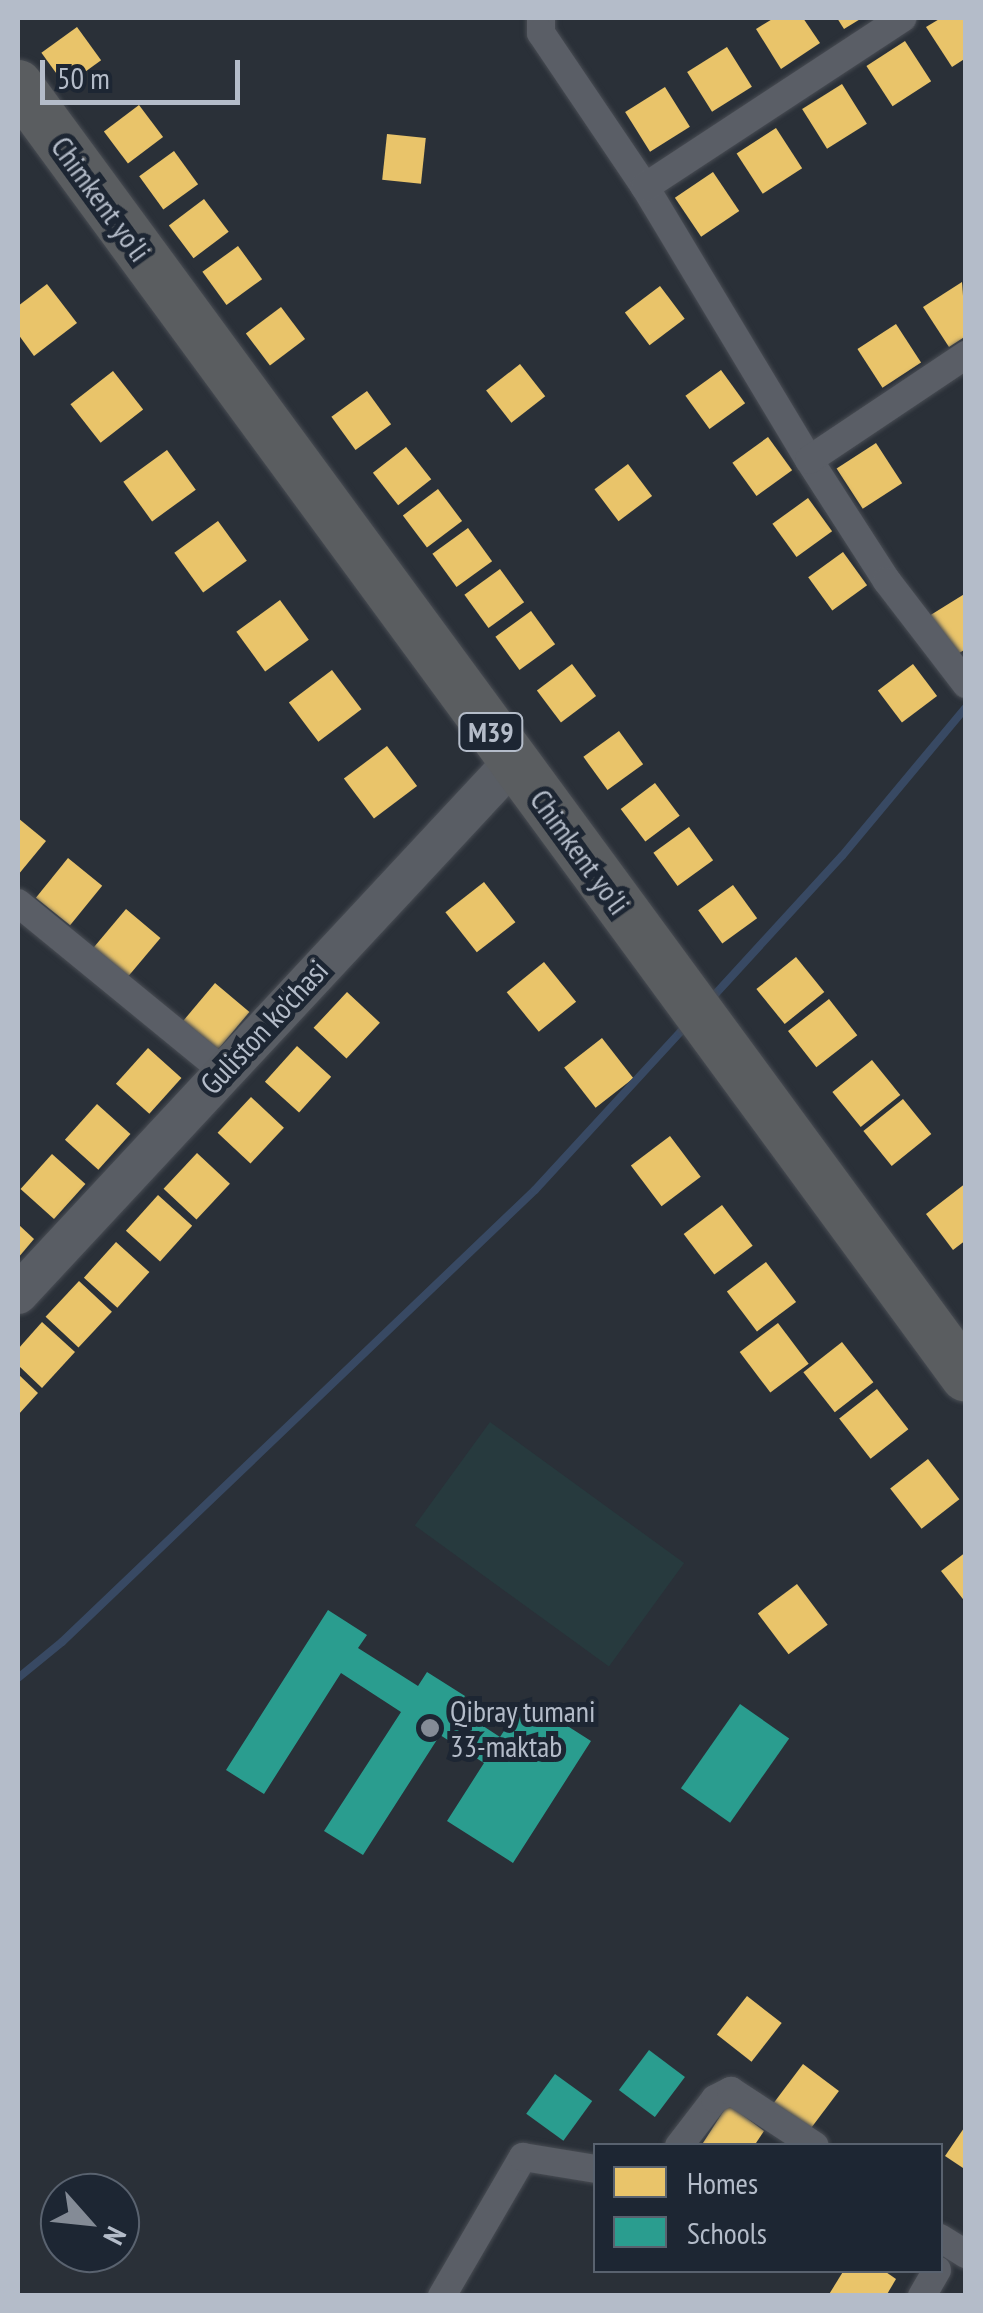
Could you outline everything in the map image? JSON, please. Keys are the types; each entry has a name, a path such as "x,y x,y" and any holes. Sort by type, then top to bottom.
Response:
{"highway":[{"name":"Chimkent yo‘li","path":"18,85 966,1377"}],"main road":[{"name":"Guliston ko'chasi","path":"18,1294 513,762"}],"street":[{"path":"541,18 541,33 645,186 886,581 966,684"},
{"path":"645,186 902,18"},
{"path":"809,460 966,355"},
{"path":"18,902 223,1072"},
{"path":"680,2143 715,2099 731,2091 810,2143"},
{"path":"442,2296 522,2157 593,2169"},
{"path":"922,2296 936,2273"}],"green space":[{"path":"490,1422 684,1563 609,1667 415,1526"}],"building: Homes":[{"path":"774,18 803,18 820,43 781,69 756,29"},
{"path":"837,18 862,18 844,29"},
{"path":"941,18 966,18 966,58 952,67 926,27"},
{"path":"77,27 101,60 66,86 41,53"},
{"path":"905,41 931,81 893,106 866,66"},
{"path":"727,47 752,87 712,112 687,72"},
{"path":"842,84 867,124 827,149 802,109"},
{"path":"665,87 690,127 650,152 625,112"},
{"path":"139,105 163,137 128,163 104,131"},
{"path":"776,128 802,168 763,194 737,154"},
{"path":"387,134 426,138 421,184 382,180"},
{"path":"174,151 198,184 163,209 139,176"},
{"path":"713,172 739,211 701,237 675,198"},
{"path":"204,199 229,232 194,258 169,225"},
{"path":"238,246 262,279 227,305 202,272"},
{"path":"962,282 966,336 949,347 923,307"},
{"path":"47,284 77,323 34,356 18,334 18,306"},
{"path":"660,286 685,319 650,345 625,312"},
{"path":"281,307 305,339 270,365 246,333"},
{"path":"896,324 921,363 882,388 857,349"},
{"path":"520,364 545,396 511,423 486,390"},
{"path":"721,370 745,403 710,429 685,396"},
{"path":"113,371 143,410 101,443 70,404"},
{"path":"367,391 391,424 356,450 331,417"},
{"path":"768,437 792,470 757,496 732,463"},
{"path":"876,443 902,483 863,509 837,469"},
{"path":"406,447 431,479 398,505 373,473"},
{"path":"167,450 196,490 152,521 123,482"},
{"path":"628,464 652,496 619,521 594,489"},
{"path":"438,489 462,521 427,547 403,515"},
{"path":"808,498 832,531 797,557 772,524"},
{"path":"218,521 247,561 203,592 174,553"},
{"path":"468,528 492,561 457,587 432,554"},
{"path":"843,552 867,585 832,610 808,577"},
{"path":"500,569 524,602 489,628 464,595"},
{"path":"966,593 966,649 954,656 929,616"},
{"path":"280,600 309,640 265,671 236,632"},
{"path":"531,611 555,644 520,670 495,637"},
{"path":"572,664 596,696 561,722 537,690"},
{"path":"913,664 937,696 902,722 878,690"},
{"path":"332,670 361,709 318,742 289,702"},
{"path":"619,731 643,764 608,790 583,757"},
{"path":"387,746 417,786 374,818 344,778"},
{"path":"655,783 680,816 645,842 621,809"},
{"path":"18,818 46,841 18,875"},
{"path":"689,827 713,860 678,886 653,853"},
{"path":"68,858 102,886 70,925 36,898"},
{"path":"484,882 515,922 477,952 445,912"},
{"path":"733,885 757,918 722,943 698,910"},
{"path":"126,909 160,938 128,977 93,948"},
{"path":"796,957 824,992 785,1024 756,989"},
{"path":"544,962 576,1002 539,1032 507,992"},
{"path":"215,983 249,1012 216,1052 182,1023"},
{"path":"347,992 380,1023 346,1059 314,1028"},
{"path":"829,999 857,1035 816,1067 788,1031"},
{"path":"602,1038 633,1078 596,1108 564,1068"},
{"path":"297,1046 331,1077 299,1112 265,1082"},
{"path":"148,1048 181,1078 149,1114 116,1084"},
{"path":"872,1060 900,1095 861,1127 832,1092"},
{"path":"251,1097 284,1128 250,1164 218,1133"},
{"path":"903,1099 931,1134 892,1166 863,1131"},
{"path":"97,1104 130,1134 98,1170 65,1140"},
{"path":"670,1136 701,1177 662,1206 631,1165"},
{"path":"197,1153 230,1184 196,1220 164,1189"},
{"path":"52,1154 85,1184 54,1219 21,1189"},
{"path":"966,1183 966,1240 953,1250 926,1214"},
{"path":"158,1195 192,1226 160,1261 126,1231"},
{"path":"722,1205 753,1246 714,1275 684,1234"},
{"path":"18,1224 34,1239 18,1258"},
{"path":"116,1242 149,1272 117,1308 84,1278"},
{"path":"766,1262 796,1302 757,1331 727,1291"},
{"path":"79,1281 112,1312 78,1348 46,1317"},
{"path":"42,1322 75,1352 42,1388 18,1365 18,1349"},
{"path":"778,1323 809,1364 770,1393 740,1352"},
{"path":"842,1342 873,1382 835,1412 803,1372"},
{"path":"18,1374 38,1393 18,1415"},
{"path":"877,1389 908,1429 871,1459 839,1419"},
{"path":"928,1459 959,1499 922,1529 890,1489"},
{"path":"966,1552 966,1603 941,1571"},
{"path":"797,1584 828,1625 789,1654 758,1613"},
{"path":"747,1996 782,2023 752,2062 717,2035"},
{"path":"803,2064 839,2091 809,2130 774,2103"},
{"path":"728,2104 764,2131 756,2143 703,2143"},
{"path":"966,2125 966,2170 945,2156"},
{"path":"842,2273 887,2273 896,2279 886,2296 828,2296"}],"building: Schools":[{"path":"328,1610 367,1635 358,1648 418,1686 427,1672 465,1696 457,1709 500,1737 525,1699 591,1741 513,1863 447,1821 484,1763 440,1735 363,1855 324,1831 401,1712 341,1673 264,1794 226,1770"},
{"path":"740,1704 789,1738 730,1823 681,1788"},
{"path":"649,2050 685,2077 655,2117 619,2090"},
{"path":"555,2074 592,2101 563,2141 526,2114"}],"waterway":[{"path":"709,1001 842,856 966,707"},
{"path":"18,1678 62,1642 535,1190 686,1026"}],"place":[{"name":"Qibray tumani 33-maktab","path":"430,1728"}]}
